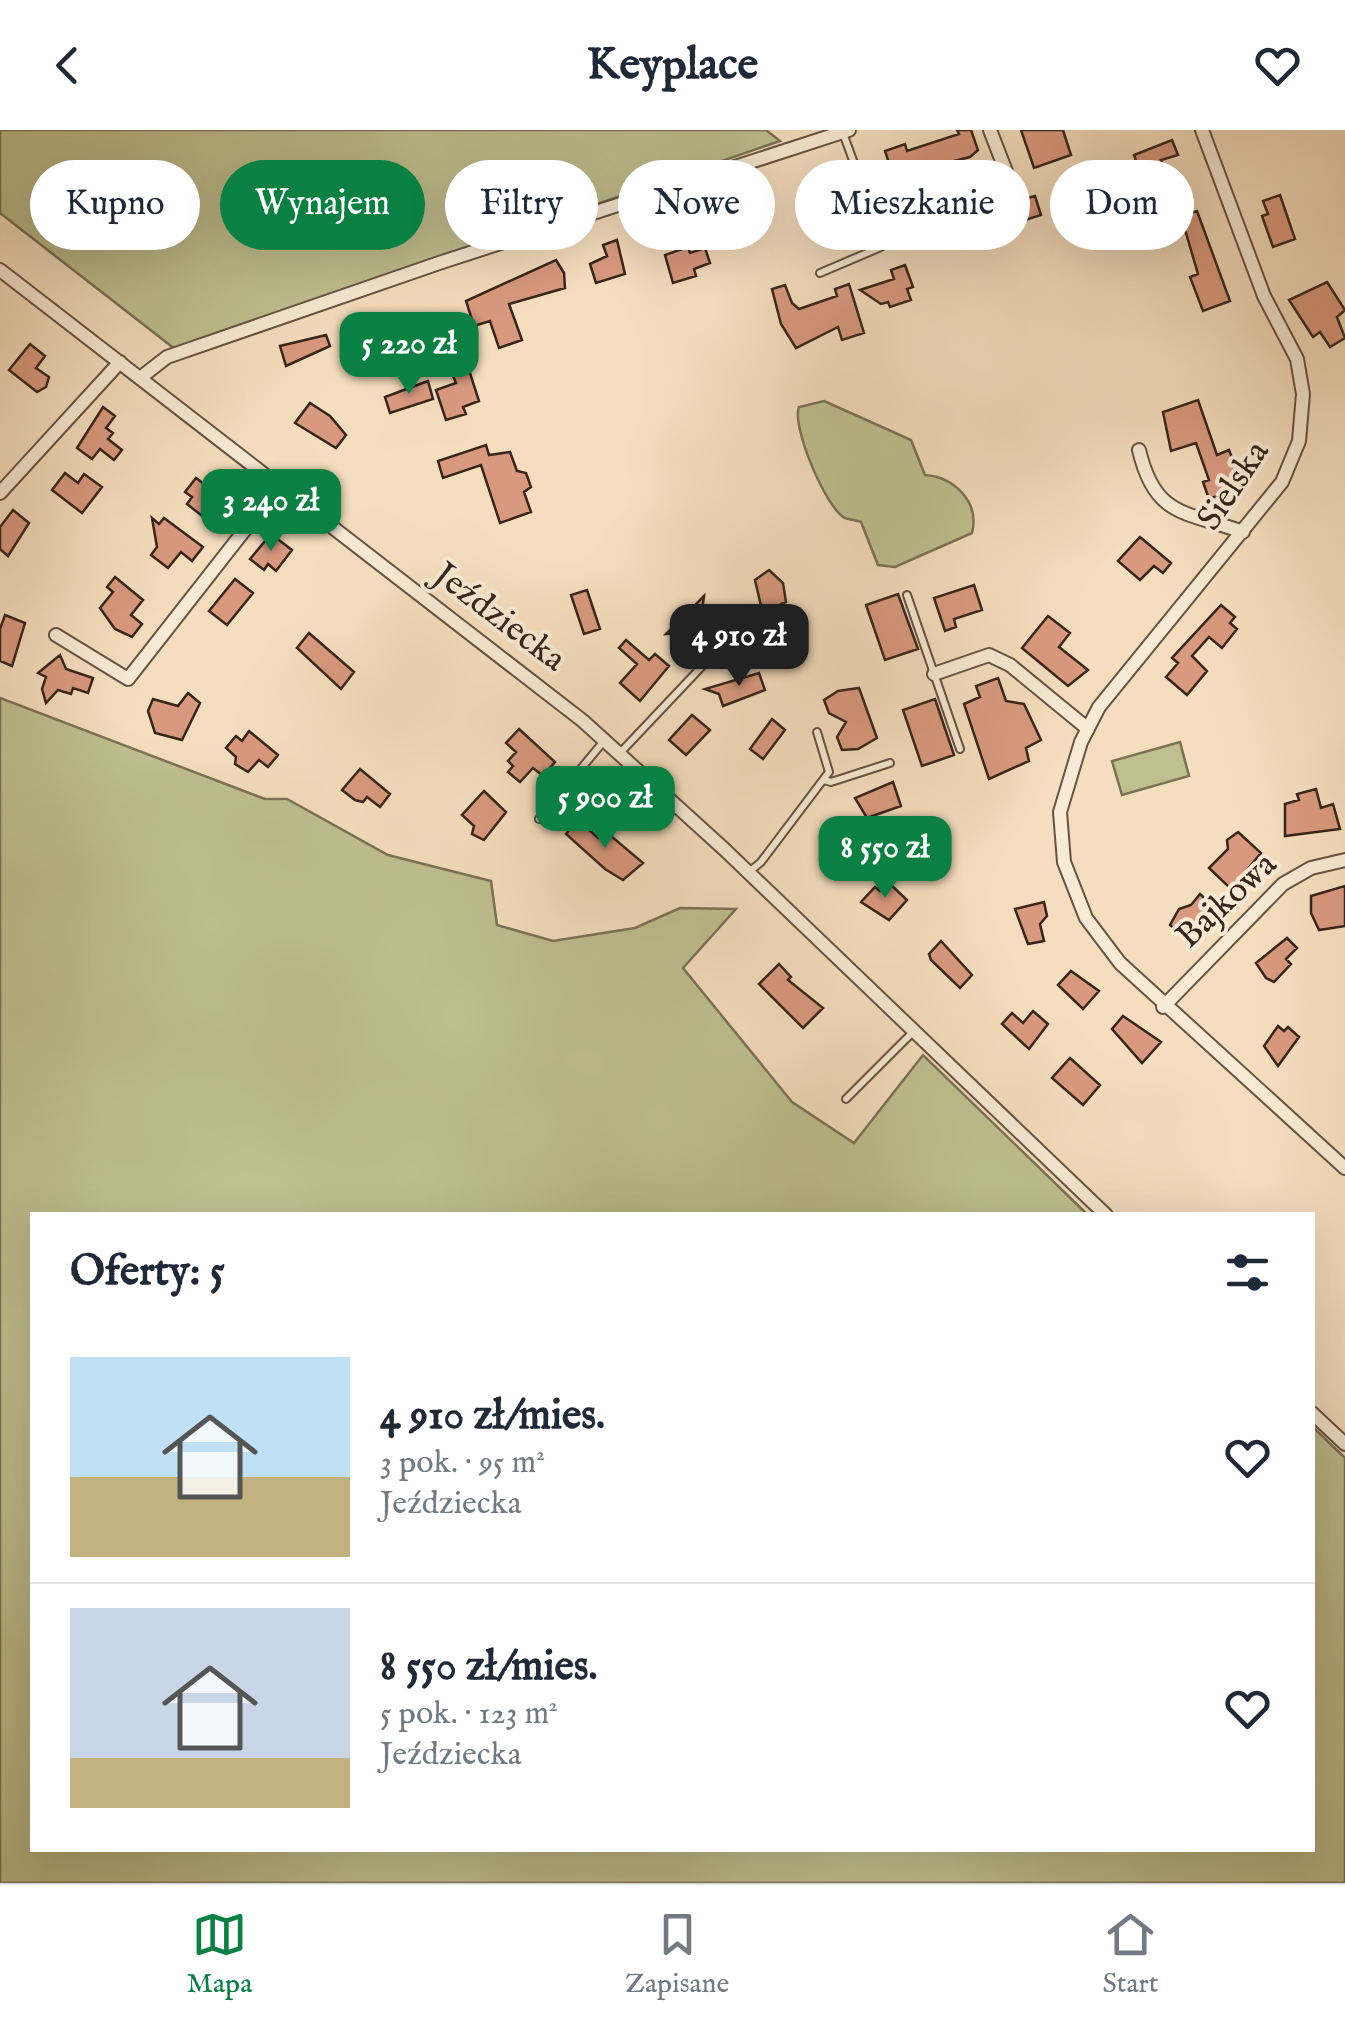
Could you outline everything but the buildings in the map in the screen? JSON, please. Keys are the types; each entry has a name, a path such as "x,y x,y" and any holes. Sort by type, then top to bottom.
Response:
{"street":[{"path":"990,130 1002,160"},
{"name":"Sielska","path":"1202,130 1264,296 1297,358 1303,394 1299,441 1282,482 1099,708 1066,782 1060,812 1064,862 1086,918 1120,964 1345,1168"},
{"path":"140,378 167,357 846,131"},
{"name":"Jeździecka","path":"0,270 605,740 1103,1212"},
{"path":"0,493 120,362"},
{"path":"1139,450 1147,482 1160,500 1171,508 1243,532"},
{"path":"56,635 128,680 280,485"},
{"path":"934,674 989,655 1010,665 1088,729"},
{"name":"Bajkowa","path":"1163,1007 1283,884 1310,868 1345,860"},
{"path":"1315,1416 1345,1444"}],"lane":[{"path":"820,273 880,247 882,240 846,131"},
{"path":"907,595 960,750"},
{"path":"619,754 707,661 738,644"},
{"path":"748,873 761,862 829,772 817,732"},
{"path":"539,819 605,740"},
{"path":"824,780 831,782 890,763"},
{"path":"846,1098 914,1031"}],"green space":[{"path":"0,130 766,130 780,141 725,160 618,160 618,197 598,204 598,160 445,160 445,250 463,250 175,349 48,250 200,250 200,160 30,160 30,236 0,213"},
{"path":"824,401 911,440 925,475 955,486 968,502 972,533 895,567 878,565 861,522 845,518 837,511 805,448 799,407"},
{"path":"0,698 265,799 287,799 388,855 491,881 497,925 553,941 635,928 680,908 736,909 683,968 792,1102 854,1143 923,1055 1085,1212 30,1212 30,1852 1315,1852 1315,1429 1345,1458 1345,1883 0,1883"},
{"path":"1180,742 1189,776 1122,795 1112,761"}]}
